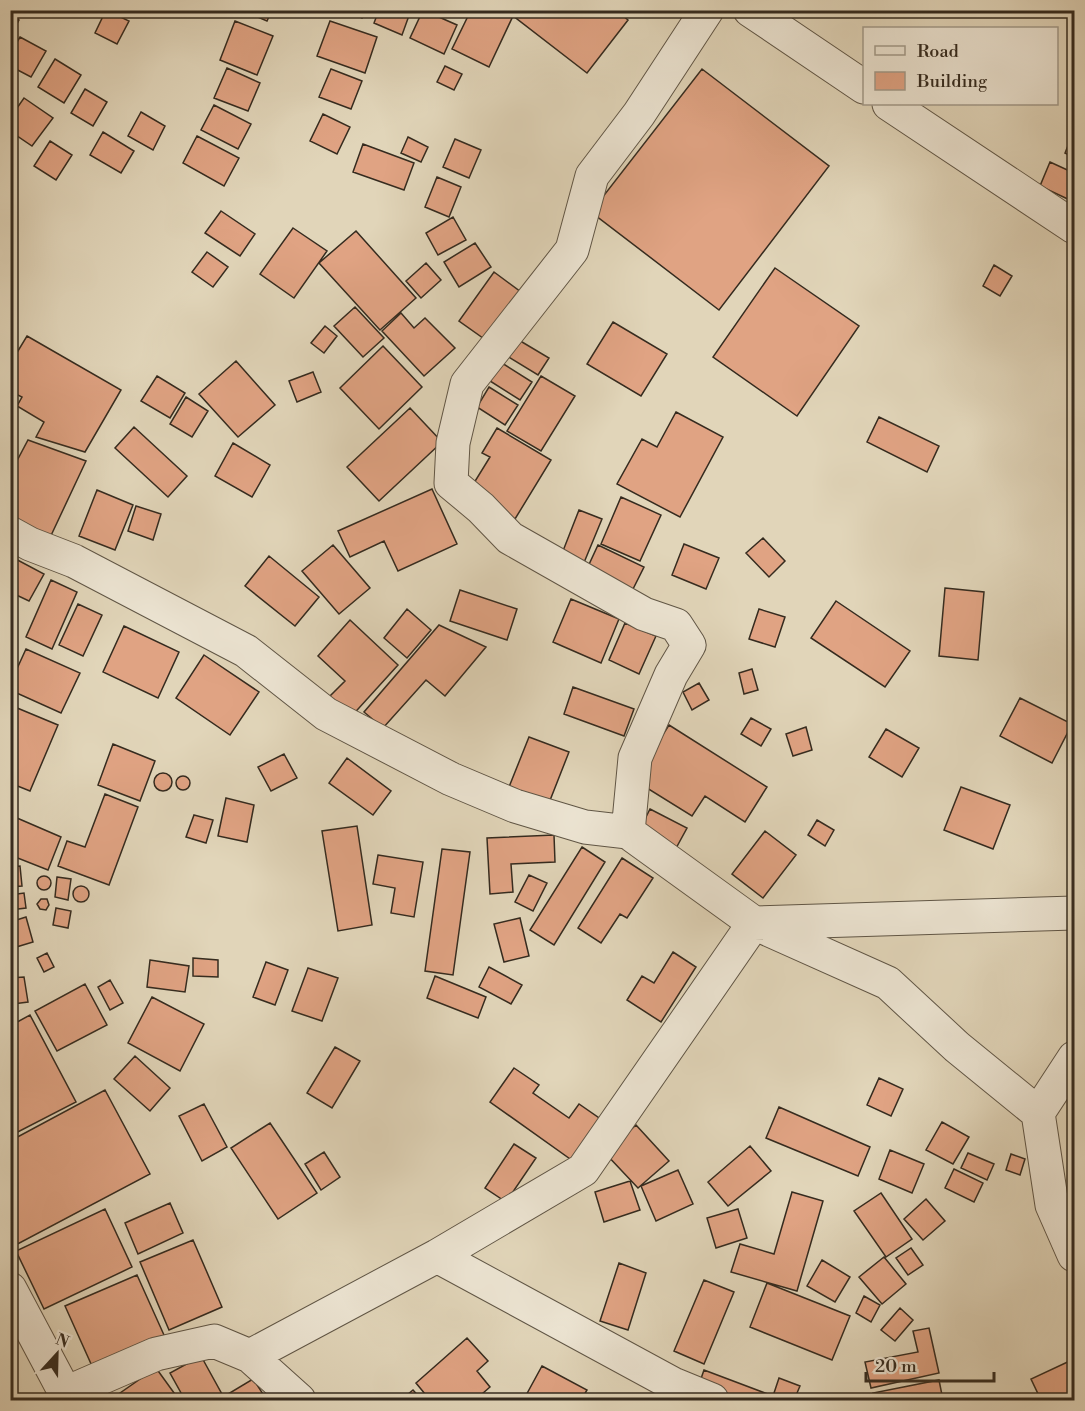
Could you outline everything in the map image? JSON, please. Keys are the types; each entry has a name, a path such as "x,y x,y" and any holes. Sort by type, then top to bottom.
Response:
{"street":[{"path":"628,832 635,758 671,675 689,645 676,625 644,614 510,538 481,508 451,483 453,443 467,384 572,250 592,176 639,114 707,10"},
{"path":"750,10 863,86"},
{"path":"891,105 1074,227"},
{"path":"10,533 30,544 74,561 246,651 326,714 451,779 515,806 585,827 628,832 754,923 888,983 957,1047 1038,1113"},
{"path":"754,923 1074,913"},
{"path":"250,1356 437,1256 583,1170 754,923"},
{"path":"1074,1058 1038,1113 1052,1205 1074,1254"},
{"path":"437,1256 673,1384 712,1401"},
{"path":"10,1289 67,1397 156,1354 214,1341 250,1356 299,1401"}],"building":[{"path":"106,10 129,21 117,44 95,33"},
{"path":"241,10 272,10 267,21"},
{"path":"345,10 365,10 362,18"},
{"path":"379,10 411,10 402,35 374,23"},
{"path":"423,10 457,25 444,54 410,38"},
{"path":"471,10 502,10 513,16 489,67 452,49"},
{"path":"516,10 616,10 628,20 587,73 512,15"},
{"path":"10,14 19,20 10,37"},
{"path":"235,21 273,36 257,75 220,60"},
{"path":"330,21 377,37 365,73 317,56"},
{"path":"20,37 46,51 31,77 10,66 10,54"},
{"path":"55,59 81,75 64,103 38,87"},
{"path":"445,66 462,74 454,90 437,82"},
{"path":"227,68 260,83 248,111 214,98"},
{"path":"331,69 362,81 351,109 319,97"},
{"path":"702,69 829,166 719,310 591,212"},
{"path":"85,89 107,102 93,126 71,113"},
{"path":"24,98 53,118 32,146 10,131 10,118"},
{"path":"214,105 251,124 238,149 201,130"},
{"path":"141,112 165,126 153,150 128,136"},
{"path":"323,114 350,127 337,154 310,141"},
{"path":"103,132 134,151 121,173 90,155"},
{"path":"1074,134 1074,157 1065,153"},
{"path":"197,136 239,158 224,186 183,163"},
{"path":"408,137 428,147 421,162 401,153"},
{"path":"455,139 481,150 469,178 443,167"},
{"path":"50,141 72,155 56,180 34,166"},
{"path":"363,144 414,163 404,190 353,172"},
{"path":"1050,162 1074,173 1074,202 1040,186"},
{"path":"437,177 461,187 449,217 425,207"},
{"path":"221,211 255,234 240,256 205,233"},
{"path":"453,217 466,240 438,255 426,233"},
{"path":"293,228 327,251 294,298 260,274"},
{"path":"356,231 416,298 380,330 319,263"},
{"path":"475,243 491,267 459,287 444,262"},
{"path":"207,252 228,267 213,287 192,272"},
{"path":"426,263 441,280 421,298 406,281"},
{"path":"994,265 1012,276 1000,296 983,286"},
{"path":"775,268 859,326 797,416 713,357"},
{"path":"494,272 525,295 490,343 459,321"},
{"path":"355,307 384,338 363,357 334,326"},
{"path":"401,313 414,328 425,318 455,348 424,376 382,331"},
{"path":"613,322 667,354 641,396 587,364"},
{"path":"325,326 337,336 324,353 311,343"},
{"path":"27,336 121,390 85,452 36,437 44,422 17,406 22,397 10,391 10,364"},
{"path":"517,339 549,358 538,375 507,356"},
{"path":"383,346 422,387 379,429 340,388"},
{"path":"236,361 275,405 238,437 199,394"},
{"path":"502,363 532,382 520,400 490,381"},
{"path":"313,372 321,392 297,402 289,381"},
{"path":"157,376 185,393 170,418 141,401"},
{"path":"541,376 575,396 541,451 507,431"},
{"path":"489,387 518,405 505,425 477,407"},
{"path":"186,397 208,411 192,437 170,424"},
{"path":"410,408 442,442 379,501 347,467"},
{"path":"676,412 723,437 680,517 617,484 642,439 657,447"},
{"path":"879,417 939,446 927,472 867,442"},
{"path":"134,427 187,476 168,497 115,448"},
{"path":"497,428 551,460 515,519 469,491 490,457 482,453"},
{"path":"28,440 86,461 47,544 10,525 10,474"},
{"path":"233,443 270,465 252,497 215,476"},
{"path":"432,489 457,544 398,571 384,541 350,557 338,531"},
{"path":"97,490 133,505 115,550 79,536"},
{"path":"621,497 661,515 640,561 601,544"},
{"path":"136,506 161,514 153,540 128,531"},
{"path":"579,510 602,519 583,565 561,556"},
{"path":"763,538 785,561 769,577 746,553"},
{"path":"684,544 719,558 706,589 672,575"},
{"path":"333,545 370,588 339,614 302,571"},
{"path":"598,545 644,567 631,593 586,571"},
{"path":"10,556 44,574 29,601 10,592"},
{"path":"269,556 319,597 295,626 245,586"},
{"path":"51,580 77,592 52,649 26,637"},
{"path":"945,588 984,592 978,660 939,656"},
{"path":"460,590 517,609 507,640 450,621"},
{"path":"571,599 619,619 601,663 553,642"},
{"path":"836,601 910,651 885,687 811,638"},
{"path":"78,604 102,615 83,656 59,645"},
{"path":"407,609 431,630 407,658 384,638"},
{"path":"759,609 785,617 775,647 749,639"},
{"path":"350,620 398,665 349,719 327,699 345,681 318,656"},
{"path":"625,623 656,636 639,674 609,660"},
{"path":"439,625 486,647 445,696 426,680 383,728 364,712"},
{"path":"124,626 179,652 158,698 103,672"},
{"path":"26,649 80,673 61,713 10,690 10,684"},
{"path":"204,655 259,692 230,735 176,698"},
{"path":"752,669 758,690 744,694 739,673"},
{"path":"699,683 709,700 692,710 683,692"},
{"path":"573,687 634,709 624,736 564,714"},
{"path":"1020,698 1072,724 1052,763 1000,736"},
{"path":"10,705 58,725 30,791 10,783"},
{"path":"751,718 771,729 761,746 741,734"},
{"path":"669,725 767,787 745,822 705,796 692,816 634,780"},
{"path":"806,727 812,750 793,756 786,734"},
{"path":"886,729 919,748 902,777 869,757"},
{"path":"529,737 569,752 547,808 507,792"},
{"path":"113,744 155,761 140,801 98,785"},
{"path":"284,754 297,778 271,791 258,767"},
{"path":"347,758 391,791 373,815 329,783"},
{"path":"159,773 167,773 172,778 170,789 159,791 154,786 154,778"},
{"path":"180,776 186,776 190,783 186,790 180,790 176,786 176,780"},
{"path":"961,787 1010,805 993,849 944,830"},
{"path":"105,794 138,807 109,885 58,866 67,841 85,847"},
{"path":"226,798 254,805 247,842 218,836"},
{"path":"650,809 687,828 675,850 639,831"},
{"path":"194,815 213,820 206,843 186,837"},
{"path":"17,818 61,837 48,870 10,855 10,834"},
{"path":"817,820 834,830 825,846 808,835"},
{"path":"357,826 372,925 338,931 322,831"},
{"path":"765,831 796,855 763,898 732,874"},
{"path":"554,835 555,862 511,864 513,892 490,894 487,838"},
{"path":"582,847 605,862 554,945 530,930"},
{"path":"442,849 470,852 453,975 425,971"},
{"path":"378,855 423,862 414,917 391,913 395,888 373,884"},
{"path":"622,858 653,878 627,918 620,914 601,943 578,928"},
{"path":"20,866 22,886 10,887 10,867"},
{"path":"529,875 547,883 533,911 515,902"},
{"path":"44,876 49,878 51,883 49,888 44,890 39,888 37,883 39,878"},
{"path":"57,877 71,879 68,900 55,897"},
{"path":"81,886 87,888 89,894 87,900 81,902 75,900 73,894 75,888"},
{"path":"24,893 26,908 10,910 10,895"},
{"path":"41,899 47,899 49,905 46,910 40,909 37,904"},
{"path":"56,908 71,911 68,928 53,925"},
{"path":"26,917 33,942 13,948 10,940 10,922"},
{"path":"520,918 529,956 504,962 494,924"},
{"path":"673,952 696,967 661,1022 627,1000 642,976 654,983"},
{"path":"47,953 54,967 44,972 37,958"},
{"path":"193,958 218,960 218,977 193,976"},
{"path":"150,960 189,966 185,992 147,987"},
{"path":"266,962 288,970 275,1005 253,997"},
{"path":"489,967 522,985 511,1004 479,987"},
{"path":"308,968 338,978 322,1021 292,1011"},
{"path":"435,976 486,997 478,1018 427,998"},
{"path":"24,977 28,1002 13,1004 10,978"},
{"path":"110,980 123,1003 110,1010 98,987"},
{"path":"85,984 107,1025 57,1051 35,1011"},
{"path":"152,997 204,1024 180,1071 128,1043"},
{"path":"30,1015 76,1102 10,1136 10,1026"},
{"path":"335,1047 360,1061 332,1108 307,1093"},
{"path":"135,1056 170,1088 150,1111 114,1079"},
{"path":"514,1068 539,1085 533,1093 569,1118 579,1104 602,1120 573,1161 490,1102"},
{"path":"879,1078 903,1089 891,1116 867,1105"},
{"path":"105,1090 150,1174 10,1248 10,1141"},
{"path":"204,1104 227,1147 202,1161 179,1116"},
{"path":"779,1107 870,1147 858,1176 766,1138"},
{"path":"942,1122 969,1137 953,1164 926,1150"},
{"path":"270,1123 317,1193 278,1219 231,1148"},
{"path":"636,1125 669,1161 638,1188 605,1153"},
{"path":"514,1144 536,1158 506,1202 485,1188"},
{"path":"750,1146 771,1171 728,1206 708,1182"},
{"path":"890,1150 924,1164 912,1193 879,1179"},
{"path":"324,1152 340,1177 321,1190 305,1164"},
{"path":"968,1153 994,1164 987,1180 961,1168"},
{"path":"1011,1154 1025,1159 1020,1175 1006,1170"},
{"path":"954,1169 983,1183 974,1202 945,1188"},
{"path":"678,1170 693,1204 656,1221 641,1186"},
{"path":"630,1181 640,1210 604,1222 595,1192"},
{"path":"792,1192 823,1201 797,1291 731,1272 740,1244 774,1254"},
{"path":"881,1193 912,1239 886,1257 854,1211"},
{"path":"926,1199 945,1221 923,1240 904,1219"},
{"path":"170,1203 183,1233 138,1254 125,1223"},
{"path":"105,1209 132,1267 44,1309 16,1251"},
{"path":"738,1209 747,1238 716,1248 707,1218"},
{"path":"193,1240 222,1307 169,1330 140,1262"},
{"path":"911,1248 923,1265 908,1275 896,1258"},
{"path":"884,1257 906,1284 882,1304 859,1277"},
{"path":"822,1260 850,1277 835,1302 807,1286"},
{"path":"619,1263 646,1273 628,1330 600,1321"},
{"path":"137,1275 164,1335 92,1366 65,1306"},
{"path":"704,1280 734,1292 704,1364 674,1351"},
{"path":"767,1283 850,1316 832,1360 750,1327"},
{"path":"864,1296 880,1305 871,1322 856,1313"},
{"path":"900,1308 913,1320 895,1341 881,1330"},
{"path":"929,1328 939,1373 871,1388 865,1362 918,1352 913,1331"},
{"path":"467,1338 488,1361 477,1371 490,1387 475,1400 430,1400 416,1383"},
{"path":"201,1356 223,1396 215,1400 185,1400 170,1373"},
{"path":"1074,1359 1074,1400 1041,1400 1031,1379"},
{"path":"542,1366 587,1390 581,1400 524,1399"},
{"path":"156,1368 177,1397 171,1400 110,1400"},
{"path":"704,1370 773,1396 779,1378 800,1386 794,1400 724,1400 697,1390"},
{"path":"253,1379 267,1400 218,1400"},
{"path":"939,1380 943,1400 875,1400 873,1393"},
{"path":"413,1390 422,1400 401,1400"}]}
